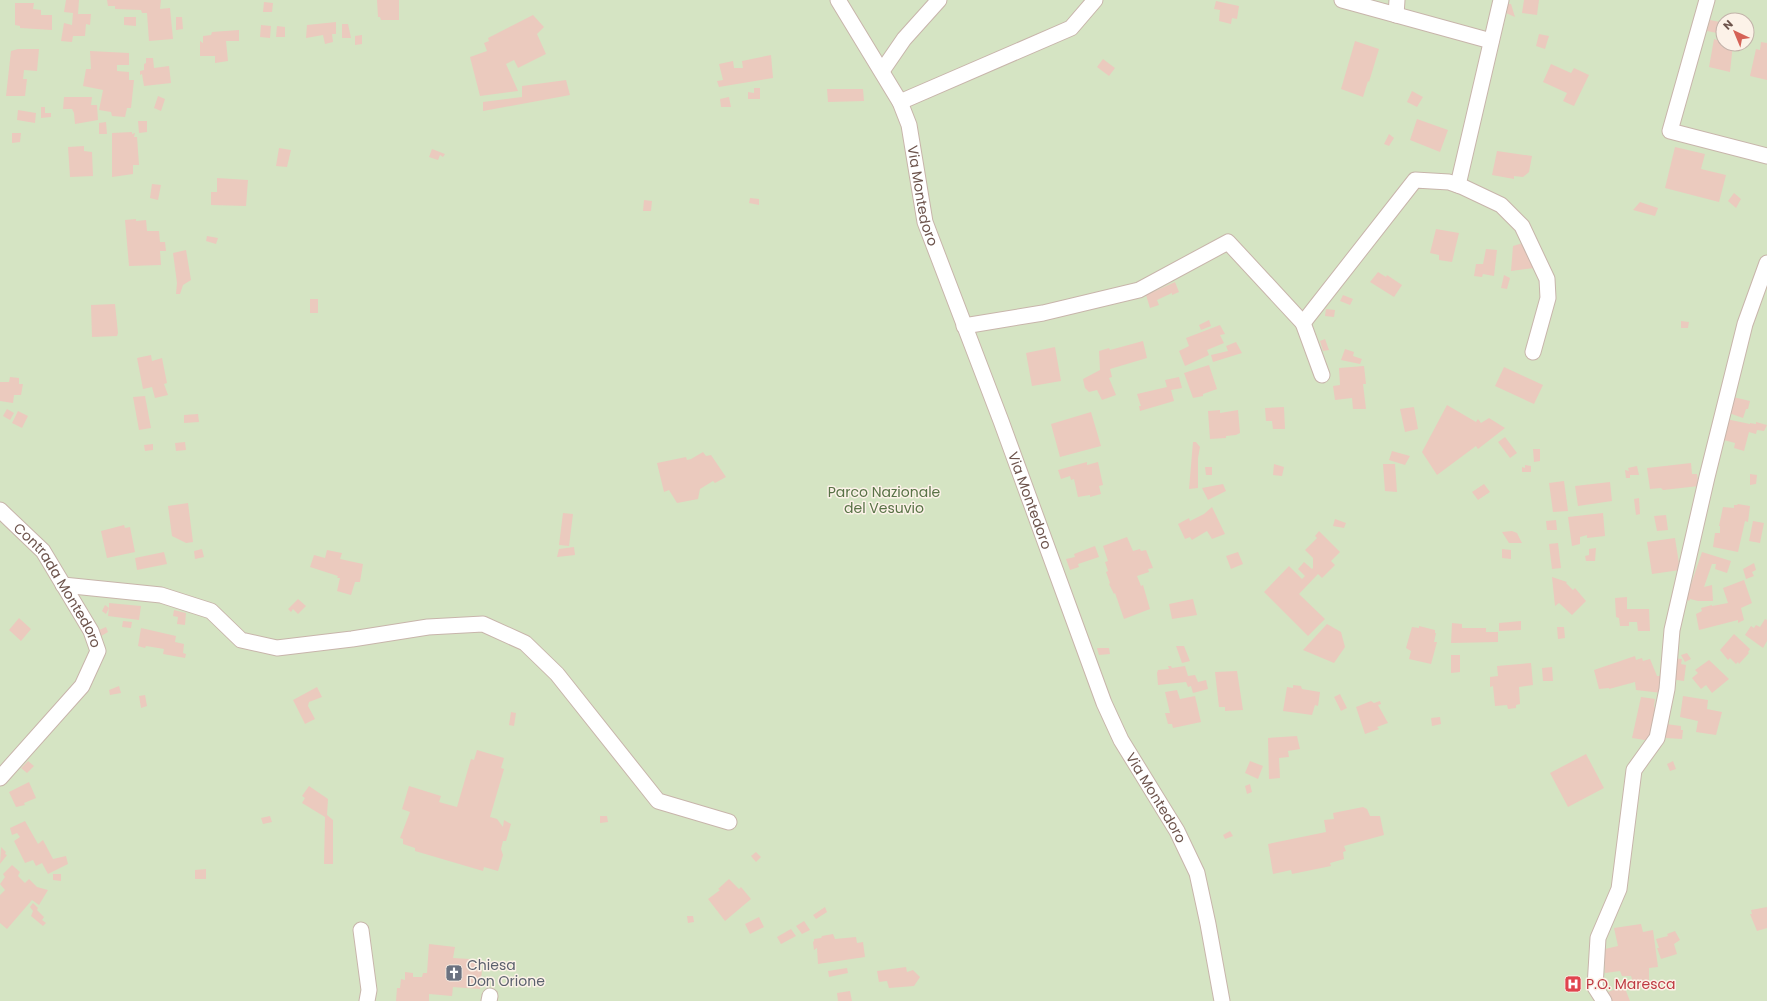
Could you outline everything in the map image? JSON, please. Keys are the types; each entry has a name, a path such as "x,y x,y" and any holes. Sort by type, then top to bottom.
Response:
{"street":[{"name":"Via Montedoro","path":"838,0 900,102 909,125 925,222 1104,702 1121,740 1177,831 1196,873 1208,924 1222,1001"},
{"path":"882,71 904,40 939,0"},
{"path":"900,102 1071,28 1095,0"},
{"path":"1342,0 1396,7 1491,41"},
{"path":"1458,185 1501,0"},
{"path":"1707,0 1670,131 1767,156"},
{"path":"1303,323 1415,180 1449,182 1501,204 1522,226 1538,258 1547,279 1548,298 1533,352"},
{"path":"964,326 1043,313 1139,290 1228,242 1303,323 1322,375"},
{"path":"1604,1001 1596,987 1598,938 1619,889 1634,770 1657,738 1667,689 1672,630 1707,477 1745,324 1767,264"},
{"name":"Contrada Montedoro","path":"0,510 43,551 91,631 98,652 82,686 0,778"},
{"path":"64,585 161,595 210,611 241,640 277,648 352,639 428,627 482,624 525,642 557,674 658,801 729,822"},
{"path":"360,930 369,990 367,1001"}],"green space":[{"name":"Parco Nazionale del Vesuvio","path":"0,0 1767,0 1767,1001 0,1001"}],"building":[{"path":"66,0 79,0 78,14 91,14 90,25 86,24 85,36 73,36 72,42 61,41 64,23 72,25 73,13 64,12"},
{"path":"107,0 161,0 160,9 170,8 173,39 149,41 147,13 142,13 141,10 115,9 115,6 108,6"},
{"path":"377,0 399,0 399,20 381,20 380,17 378,17"},
{"path":"1524,0 1539,0 1537,15 1522,13"},
{"path":"1216,1 1239,6 1237,19 1232,18 1231,24 1219,21 1220,10 1214,9"},
{"path":"264,2 273,3 272,12 263,12"},
{"path":"15,3 34,3 33,9 41,10 41,15 52,15 52,30 20,28 20,26 15,25"},
{"path":"1508,4 1511,4 1515,17 1506,13"},
{"path":"533,15 544,27 537,34 546,54 518,68 514,60 506,64 518,91 480,96 470,57 487,51 484,43 489,41 488,38"},
{"path":"124,17 136,17 136,26 124,25"},
{"path":"176,17 182,17 183,29 176,30"},
{"path":"1710,20 1715,21 1715,33 1707,31"},
{"path":"336,22 336,34 332,34 333,42 325,44 323,35 306,38 307,25"},
{"path":"342,24 348,24 351,38 342,38"},
{"path":"261,25 271,26 270,38 260,37"},
{"path":"277,26 285,27 285,37 276,37"},
{"path":"239,30 239,41 226,41 228,61 215,63 215,56 200,56 200,41 203,43 203,36 211,35 212,32"},
{"path":"1539,34 1549,36 1545,49 1536,46"},
{"path":"362,35 362,44 355,45 355,36"},
{"path":"1714,39 1715,52 1732,52 1730,72 1709,67"},
{"path":"1355,41 1379,49 1363,97 1341,89"},
{"path":"1761,42 1767,43 1767,80 1750,76 1756,49 1760,50"},
{"path":"18,49 39,49 37,71 24,70 23,79 27,79 25,96 6,96 11,51"},
{"path":"90,51 129,53 129,65 117,65 117,71 129,72 129,80 134,80 131,108 127,108 125,117 112,116 111,112 99,110 103,90 83,86 86,69 91,69"},
{"path":"771,55 773,78 719,87 717,81 723,80 719,64 733,61 734,68 743,68 742,61"},
{"path":"146,58 153,58 154,68 169,66 171,83 144,86 140,71 144,70"},
{"path":"1103,59 1115,68 1109,76 1097,67"},
{"path":"1551,64 1571,73 1574,68 1589,75 1574,106 1563,101 1567,93 1543,82"},
{"path":"566,80 570,95 483,111 483,102 522,97 522,86"},
{"path":"754,88 760,88 760,99 748,99 748,92 754,93"},
{"path":"827,89 863,89 864,101 828,102"},
{"path":"1412,91 1423,97 1417,107 1407,102"},
{"path":"158,96 165,99 161,111 154,108"},
{"path":"64,97 92,97 91,105 97,105 98,120 75,124 72,109 63,109"},
{"path":"729,97 731,107 721,107 720,99"},
{"path":"41,107 45,107 45,113 51,113 51,117 41,118"},
{"path":"18,110 36,113 35,123 17,120"},
{"path":"1417,119 1448,130 1440,152 1410,140"},
{"path":"138,121 147,121 147,132 139,133"},
{"path":"106,122 107,134 99,134 99,123"},
{"path":"132,132 132,134 135,133 134,137 137,137 139,165 133,165 133,174 112,177 112,133"},
{"path":"12,133 21,133 20,142 12,143"},
{"path":"1389,134 1394,138 1389,146 1384,144"},
{"path":"84,146 84,151 92,152 93,176 70,177 68,147"},
{"path":"1675,147 1705,154 1701,169 1726,175 1719,202 1665,188"},
{"path":"279,148 291,150 287,167 276,166"},
{"path":"432,149 445,154 443,157 440,155 438,160 429,157"},
{"path":"1497,151 1532,156 1529,172 1523,177 1514,176 1514,179 1492,175"},
{"path":"217,178 248,180 246,206 211,205 211,192 217,192"},
{"path":"152,184 161,185 158,200 150,198"},
{"path":"1734,193 1741,199 1736,208 1728,201"},
{"path":"750,198 759,199 759,205 749,203"},
{"path":"644,200 652,201 651,211 643,211"},
{"path":"1640,202 1658,208 1655,216 1633,210"},
{"path":"136,219 136,221 146,220 147,231 159,231 160,242 165,242 166,251 160,251 161,265 129,266 125,220"},
{"path":"1436,229 1459,233 1452,262 1439,260 1439,255 1430,253"},
{"path":"207,236 218,238 216,244 206,241"},
{"path":"1523,243 1534,268 1511,271 1513,246"},
{"path":"1486,249 1497,250 1494,276 1483,274 1482,277 1474,276 1476,264 1483,264"},
{"path":"186,250 191,280 183,285 180,294 176,294 177,283 173,253"},
{"path":"1378,272 1386,277 1387,275 1402,285 1394,297 1370,282"},
{"path":"1504,275 1510,278 1507,289 1501,288"},
{"path":"1175,282 1179,292 1172,295 1172,293 1157,300 1159,305 1150,308 1146,295"},
{"path":"1343,295 1353,299 1350,305 1340,301"},
{"path":"310,299 318,299 318,313 310,313"},
{"path":"115,304 117,336 92,337 91,305"},
{"path":"1326,309 1335,310 1334,317 1325,316"},
{"path":"1209,320 1211,326 1201,330 1199,325"},
{"path":"1681,321 1689,322 1688,328 1681,328"},
{"path":"1220,325 1225,334 1220,335 1224,343 1207,350 1209,355 1185,366 1179,351 1189,346 1186,338"},
{"path":"1325,339 1329,350 1323,351 1320,341"},
{"path":"1143,341 1147,358 1110,369 1112,377 1109,378 1116,395 1102,400 1097,390 1089,392 1085,388 1083,379 1100,370 1099,351 1109,348 1110,350"},
{"path":"1236,342 1242,353 1213,362 1211,355 1228,351 1226,346"},
{"path":"1055,347 1061,381 1032,386 1026,353"},
{"path":"1345,349 1354,352 1353,356 1362,359 1360,364 1341,360"},
{"path":"151,355 152,361 162,358 167,383 164,384 168,395 155,398 152,387 143,389 137,358"},
{"path":"1209,365 1217,389 1203,394 1203,396 1193,398 1184,373"},
{"path":"1364,366 1366,384 1363,384 1366,409 1353,409 1352,398 1335,400 1333,386 1340,385 1339,368"},
{"path":"1504,367 1543,385 1534,404 1495,386"},
{"path":"10,377 19,378 19,384 23,384 21,395 14,395 13,403 0,401 0,382 9,382"},
{"path":"1179,377 1182,388 1171,390 1174,401 1140,411 1139,406 1141,406 1137,394 1167,387 1165,380"},
{"path":"145,396 151,428 139,430 133,397"},
{"path":"1733,397 1750,401 1743,418 1729,413"},
{"path":"1447,405 1476,422 1478,419 1481,423 1489,418 1505,428 1478,449 1476,446 1437,475 1422,452"},
{"path":"1284,407 1285,429 1273,429 1272,421 1266,421 1265,408"},
{"path":"1414,407 1418,429 1405,432 1400,409"},
{"path":"7,409 14,413 10,420 3,416"},
{"path":"1220,410 1220,413 1238,410 1240,433 1226,436 1226,438 1210,439 1208,411"},
{"path":"18,411 28,416 22,428 12,423"},
{"path":"1091,412 1101,446 1060,457 1051,424"},
{"path":"198,414 199,422 184,423 184,415"},
{"path":"1726,419 1750,424 1756,424 1756,422 1767,425 1764,431 1757,430 1756,434 1749,432 1744,451 1734,448 1735,443 1720,439"},
{"path":"1505,437 1517,453 1510,458 1498,442"},
{"path":"185,442 186,450 176,451 175,443"},
{"path":"1193,442 1196,442 1200,447 1198,458 1198,488 1189,489"},
{"path":"153,444 153,450 145,451 144,445"},
{"path":"1533,449 1540,449 1540,461 1534,462"},
{"path":"1392,451 1410,456 1405,465 1389,460"},
{"path":"703,452 706,456 711,455 726,477 715,483 713,481 700,489 698,499 677,503 669,490 664,492 657,463 686,457 687,460"},
{"path":"1087,462 1087,465 1098,462 1103,485 1099,486 1101,494 1090,497 1090,495 1078,497 1074,479 1071,480 1070,476 1061,479 1058,470"},
{"path":"1691,463 1692,474 1697,474 1699,486 1663,490 1661,488 1650,489 1647,468"},
{"path":"1274,464 1284,467 1282,476 1273,475"},
{"path":"1383,464 1395,464 1397,492 1385,491"},
{"path":"1525,465 1531,466 1531,472 1522,472 1522,467 1525,468"},
{"path":"1637,466 1639,475 1630,475 1630,478 1626,478 1625,470 1629,471 1628,468"},
{"path":"1205,467 1212,467 1212,475 1206,475"},
{"path":"1750,474 1757,475 1756,484 1750,485"},
{"path":"1564,481 1568,511 1553,512 1549,483"},
{"path":"1610,482 1612,501 1578,506 1575,486"},
{"path":"1223,484 1226,491 1208,500 1202,488"},
{"path":"1484,484 1490,492 1478,500 1472,492"},
{"path":"1639,498 1640,514 1636,515 1634,499"},
{"path":"188,503 193,542 186,543 172,536 168,506"},
{"path":"1738,504 1750,506 1748,522 1745,521 1738,552 1713,547 1715,533 1720,533 1719,526 1723,507 1734,508 1734,505"},
{"path":"1212,507 1225,534 1212,539 1207,531 1192,540 1190,537 1185,539 1178,524 1189,518 1190,521 1204,514"},
{"path":"563,513 573,514 569,546 559,545"},
{"path":"1603,513 1605,536 1587,538 1587,535 1580,537 1580,544 1572,546 1568,517"},
{"path":"1666,515 1668,530 1657,531 1654,516"},
{"path":"1335,519 1346,523 1344,528 1333,526"},
{"path":"1556,520 1557,530 1547,530 1546,521"},
{"path":"1753,521 1764,523 1760,543 1749,541"},
{"path":"124,525 125,528 130,527 135,552 107,558 101,531"},
{"path":"1319,531 1340,552 1331,561 1335,565 1322,578 1318,574 1299,594 1325,619 1308,636 1264,592 1289,566 1302,579 1305,576 1298,569 1304,562 1312,569 1313,568 1313,558 1305,550 1317,538 1315,536"},
{"path":"1512,531 1517,533 1522,543 1509,543 1502,532"},
{"path":"1127,537 1133,551 1140,549 1141,551 1146,550 1153,568 1148,569 1149,572 1137,576 1141,586 1143,585 1150,609 1124,619 1115,593 1114,594 1109,584 1110,583 1106,572 1108,571 1105,562 1108,561 1103,546"},
{"path":"1675,538 1680,570 1652,574 1647,542"},
{"path":"1558,543 1561,568 1552,569 1549,544"},
{"path":"1095,546 1099,557 1078,564 1079,567 1070,570 1066,559 1075,557 1074,554"},
{"path":"574,547 575,555 557,557 559,549"},
{"path":"1596,548 1595,561 1586,561 1585,556 1589,555 1589,549"},
{"path":"202,549 204,557 195,559 194,551"},
{"path":"1502,549 1511,550 1511,559 1502,558"},
{"path":"327,550 342,553 340,559 363,564 360,582 355,582 351,595 337,591 340,578 337,578 338,576 310,567 314,555 325,558"},
{"path":"164,552 167,564 137,570 135,558"},
{"path":"1238,552 1243,564 1231,569 1226,556"},
{"path":"1702,552 1731,561 1727,573 1715,569 1716,564 1712,564 1704,587 1712,585 1713,601 1698,601 1690,599 1689,601 1686,599"},
{"path":"1754,563 1756,570 1752,572 1754,576 1746,579 1743,569"},
{"path":"1552,577 1567,582 1566,583 1573,590 1575,588 1586,601 1572,615 1559,603 1555,606"},
{"path":"1744,580 1752,603 1741,608 1744,620 1738,623 1738,620 1699,630 1696,614 1702,611 1701,608 1728,603 1723,588"},
{"path":"1627,597 1627,609 1649,609 1650,631 1638,631 1637,622 1629,622 1629,626 1620,626 1619,618 1616,617 1615,598"},
{"path":"298,599 306,606 298,614 293,609 291,612 288,609"},
{"path":"1193,599 1197,615 1172,619 1169,604"},
{"path":"109,603 141,606 139,620 108,616"},
{"path":"105,605 109,608 106,614 102,611"},
{"path":"174,610 186,613 185,625 177,624 178,617 173,616"},
{"path":"19,618 31,629 21,641 9,630"},
{"path":"1765,619 1767,620 1767,641 1763,648 1745,635 1751,626 1754,628 1756,625 1760,627"},
{"path":"123,621 132,622 131,628 122,627"},
{"path":"1521,621 1521,630 1499,631 1499,623"},
{"path":"1452,623 1462,624 1462,628 1486,628 1486,632 1498,632 1498,642 1451,643"},
{"path":"1327,624 1341,632 1345,647 1334,663 1303,650"},
{"path":"1419,626 1435,630 1436,633 1434,642 1437,642 1431,664 1409,659 1411,651 1406,648 1412,627 1419,628"},
{"path":"106,627 108,632 101,636 99,630"},
{"path":"1557,627 1564,627 1565,638 1558,639"},
{"path":"141,628 176,636 175,642 184,644 183,653 186,654 185,658 163,654 164,649 138,646"},
{"path":"1734,634 1750,649 1748,652 1749,653 1739,664 1738,662 1736,664 1730,658 1728,660 1720,650"},
{"path":"1176,646 1184,646 1190,661 1182,663"},
{"path":"1097,648 1109,648 1110,654 1099,655"},
{"path":"1687,653 1691,659 1685,662 1681,655"},
{"path":"1451,655 1460,655 1460,672 1451,673"},
{"path":"1635,656 1636,660 1642,658 1643,661 1650,659 1657,676 1662,676 1662,693 1636,690 1635,682 1609,689 1599,689 1594,670"},
{"path":"1672,658 1682,659 1681,664 1686,665 1684,681 1669,679"},
{"path":"1709,660 1729,679 1712,693 1706,685 1701,689 1692,678 1698,673 1695,670"},
{"path":"1531,663 1533,685 1519,687 1520,704 1516,705 1516,708 1508,709 1507,705 1495,706 1493,686 1490,687 1490,677 1498,676 1497,666"},
{"path":"1168,666 1171,666 1172,668 1185,666 1188,676 1195,675 1198,682 1206,680 1208,689 1193,693 1191,686 1188,687 1186,682 1158,685 1158,670 1169,669"},
{"path":"1552,667 1553,681 1543,681 1542,668"},
{"path":"1237,671 1243,710 1225,711 1225,707 1219,707 1215,672"},
{"path":"1293,685 1301,686 1302,689 1320,692 1318,706 1315,705 1312,715 1283,711 1287,687 1293,688"},
{"path":"119,686 121,693 110,695 109,690"},
{"path":"317,687 322,697 309,702 308,706 315,719 305,724 293,700"},
{"path":"1177,690 1180,699 1195,696 1201,722 1173,728 1172,724 1168,724 1165,713 1170,713 1165,692"},
{"path":"1340,694 1347,708 1341,711 1334,697"},
{"path":"145,695 147,706 141,708 139,696"},
{"path":"1683,696 1708,700 1707,709 1722,712 1716,735 1696,732 1698,721 1680,717"},
{"path":"1641,697 1655,699 1654,707 1660,709 1651,741 1632,738"},
{"path":"1371,701 1374,703 1380,701 1381,704 1378,705 1388,723 1377,727 1379,729 1365,734 1356,707"},
{"path":"511,712 516,713 514,726 509,725"},
{"path":"1440,717 1441,724 1432,726 1431,718"},
{"path":"1666,724 1681,726 1681,730 1683,730 1682,739 1666,738"},
{"path":"1297,736 1300,749 1288,751 1289,757 1279,758 1280,778 1269,779 1268,738"},
{"path":"477,750 504,758 501,768 504,769 490,817 497,819 503,827 504,820 511,824 506,841 503,841 501,849 503,855 498,871 484,867 483,871 415,851 415,848 403,844 403,839 400,838 410,812 402,809 409,786 441,796 439,802 457,807 471,759 474,760"},
{"path":"1586,754 1604,788 1568,807 1550,773"},
{"path":"28,761 34,766 27,773 21,768"},
{"path":"1250,761 1263,766 1258,779 1245,773"},
{"path":"1673,761 1676,769 1670,771 1667,764"},
{"path":"29,782 36,798 24,803 25,805 16,807 9,792"},
{"path":"1250,784 1252,792 1247,794 1245,786"},
{"path":"309,786 328,799 327,815 333,820 333,864 324,864 325,817 302,803 305,798 302,796"},
{"path":"1363,807 1367,809 1370,816 1380,816 1384,835 1344,846 1346,851 1343,852 1344,859 1330,863 1331,866 1292,874 1291,870 1273,874 1268,844 1326,832 1324,820 1334,819 1333,813"},
{"path":"270,816 272,822 263,824 261,818"},
{"path":"600,816 607,816 608,822 600,823"},
{"path":"25,821 38,844 43,840 53,859 66,856 68,864 48,874 42,863 36,866 33,860 25,863 14,841 20,837 17,833 12,835 10,828"},
{"path":"1230,831 1233,836 1225,839 1223,835"},
{"path":"1,847 7,855 0,864"},
{"path":"756,852 761,857 756,862 751,856"},
{"path":"12,865 20,872 18,876 25,883 29,879 37,887 48,890 39,905 32,900 7,929 0,923 0,895 5,890 0,884 5,877 3,874"},
{"path":"206,869 206,879 195,879 195,870"},
{"path":"53,874 61,874 61,881 53,880"},
{"path":"729,879 739,889 741,887 751,899 725,921 708,899 720,890 718,889"},
{"path":"33,903 44,917 42,920 46,923 43,926 31,916 33,911 30,907"},
{"path":"825,907 827,912 816,919 813,915"},
{"path":"1767,907 1767,928 1757,931 1750,914 1752,914 1751,910"},
{"path":"687,916 693,916 694,922 688,923"},
{"path":"759,917 764,927 750,934 745,924"},
{"path":"804,921 810,930 802,934 796,926"},
{"path":"1641,924 1643,932 1653,930 1658,967 1649,968 1649,981 1633,982 1631,976 1622,976 1620,971 1605,973 1605,949 1618,946 1614,928"},
{"path":"791,929 796,936 781,944 777,937"},
{"path":"1675,931 1680,940 1674,944 1677,954 1661,959 1657,948 1659,948 1656,939 1668,936 1667,934"},
{"path":"833,934 835,939 856,937 857,943 863,942 865,957 818,964 817,948 814,950 814,939"},
{"name":"Chiesa Don Orione","path":"429,944 455,947 453,958 470,959 469,962 476,963 476,966 480,967 480,970 482,970 480,989 453,987 452,996 429,994 429,1001 396,1001 397,988 400,988 401,979 405,980 405,972 413,973 413,977 422,977 423,973 427,973"},
{"path":"906,967 907,972 913,970 920,977 914,986 889,988 887,981 879,982 877,971"},
{"path":"847,968 848,973 829,977 828,971"},
{"path":"1624,986 1630,1001 1612,1001 1608,992"},
{"path":"850,991 852,1001 838,1001 837,993"}],"place":[{"name":"Chiesa Don Orione","path":"454,973"},
{"name":"P.O. Maresca","path":"1573,984"}]}
